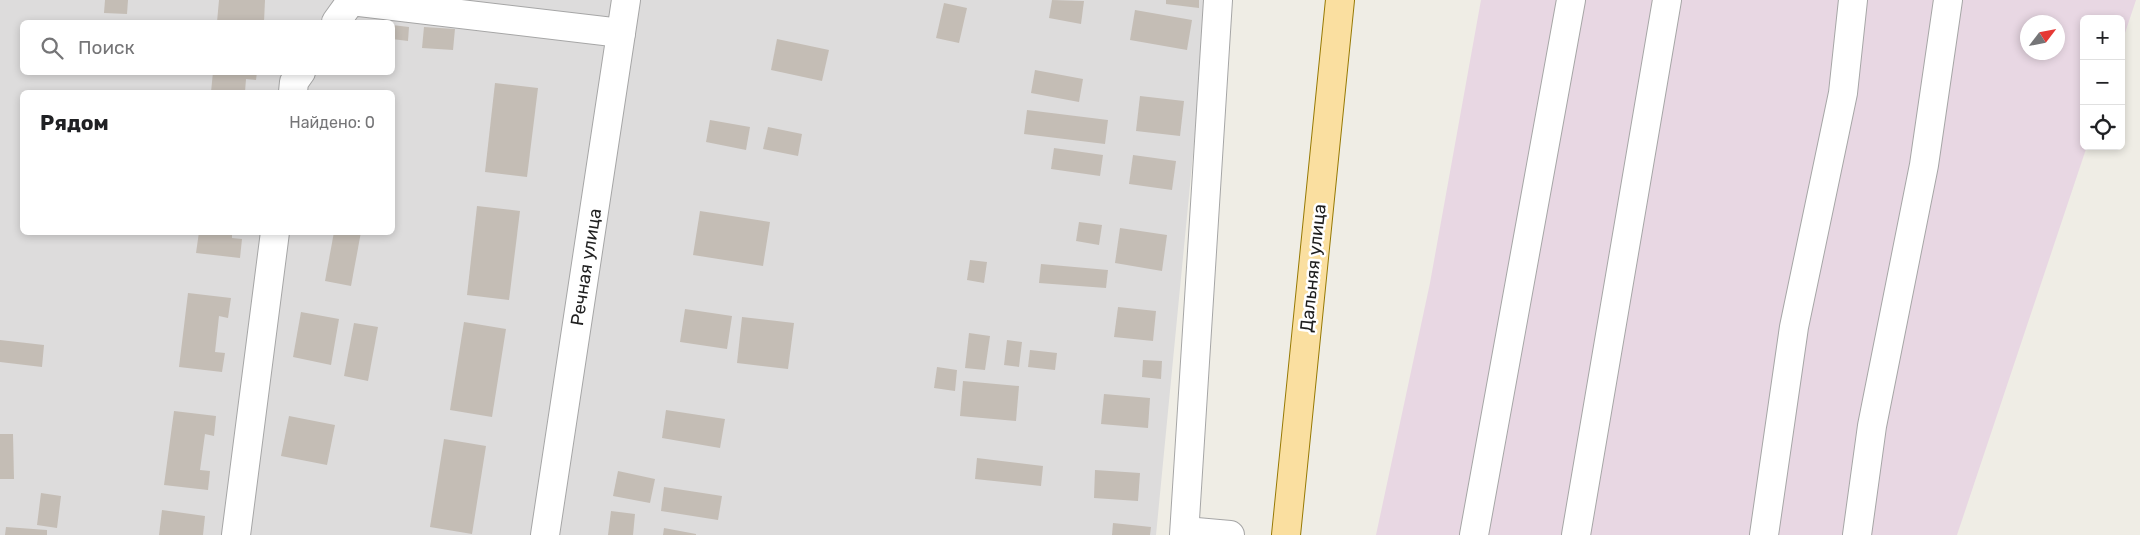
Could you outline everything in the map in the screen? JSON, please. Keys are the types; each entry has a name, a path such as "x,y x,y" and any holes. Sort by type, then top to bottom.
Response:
{"main road":[{"name":"Дальняя улица","path":"1286,535 1340,0"}],"street":[{"path":"337,20 351,0 456,7 621,33"},
{"name":"Речная улица","path":"546,535 626,0"},
{"path":"1218,0 1185,533 1230,535"},
{"path":"1474,535 1571,0"},
{"path":"1576,535 1667,0"},
{"path":"1764,535 1794,327 1843,93 1853,0"},
{"path":"1857,535 1872,426 1924,164 1948,0"},
{"path":"293,90 294,82 298,75"},
{"path":"236,535 275,235"}],"shaded area":[{"path":"0,0 1208,0 1156,535 0,535"},
{"path":"1481,0 2136,0 2125,33 2125,15 2080,15 2080,150 2086,150 1957,535 1376,535 1430,283"}],"building":[{"path":"105,0 128,0 127,14 104,13"},
{"path":"219,0 265,0 264,20 217,20"},
{"path":"1052,0 1084,1 1081,24 1049,18"},
{"path":"1166,0 1199,0 1199,8 1166,4"},
{"path":"944,3 967,8 959,43 936,38"},
{"path":"1135,10 1192,20 1187,50 1130,40"},
{"path":"395,25 409,27 408,41 395,39"},
{"path":"424,27 455,29 453,50 422,48"},
{"path":"777,39 829,50 822,81 771,70"},
{"path":"1035,70 1083,79 1079,102 1031,93"},
{"path":"213,75 257,75 256,80 246,79 245,90 211,90"},
{"path":"495,83 538,88 527,177 485,172"},
{"path":"1140,96 1184,101 1180,136 1136,131"},
{"path":"1027,110 1108,120 1105,144 1024,134"},
{"path":"710,120 750,127 746,150 706,142"},
{"path":"768,127 802,134 798,156 763,149"},
{"path":"1054,148 1103,155 1100,176 1051,169"},
{"path":"1133,155 1176,161 1172,190 1129,184"},
{"path":"477,206 520,211 509,300 467,295"},
{"path":"700,211 770,222 763,266 693,255"},
{"path":"1079,222 1102,225 1099,245 1076,241"},
{"path":"1120,228 1167,235 1162,271 1115,263"},
{"path":"199,235 232,235 232,238 242,239 240,258 196,253"},
{"path":"333,235 360,235 351,286 325,281"},
{"path":"970,260 987,262 984,283 967,280"},
{"path":"1041,264 1108,270 1106,288 1039,283"},
{"path":"188,293 231,298 228,318 219,316 215,352 225,353 222,372 179,367"},
{"path":"1118,307 1156,311 1153,341 1114,337"},
{"path":"685,309 732,316 727,349 680,342"},
{"path":"301,312 339,319 331,365 293,357"},
{"path":"742,317 794,323 788,369 737,363"},
{"path":"464,322 506,329 492,417 450,410"},
{"path":"354,323 378,327 368,381 344,376"},
{"path":"969,333 990,336 985,370 965,368"},
{"path":"0,340 44,345 42,367 0,362"},
{"path":"1007,340 1022,342 1019,367 1004,365"},
{"path":"1030,350 1057,353 1055,370 1028,367"},
{"path":"1143,360 1162,361 1161,379 1142,377"},
{"path":"937,367 957,370 955,391 934,388"},
{"path":"963,381 1019,386 1016,421 960,416"},
{"path":"1104,394 1150,398 1148,428 1101,424"},
{"path":"666,410 725,419 720,448 662,438"},
{"path":"174,411 216,416 214,436 205,434 200,470 210,471 208,490 164,485"},
{"path":"289,416 335,425 327,465 281,456"},
{"path":"0,434 13,434 14,479 0,479"},
{"path":"444,439 486,446 472,534 430,527"},
{"path":"977,458 1043,466 1041,486 975,479"},
{"path":"1095,470 1140,473 1138,501 1094,498"},
{"path":"618,471 655,479 650,503 613,496"},
{"path":"664,487 722,496 718,520 661,511"},
{"path":"41,493 61,496 57,528 37,525"},
{"path":"162,510 205,516 203,535 159,535"},
{"path":"611,511 635,514 633,535 608,535"},
{"path":"1113,523 1151,527 1150,535 1112,535"},
{"path":"6,527 47,530 47,535 5,535"},
{"path":"664,528 696,534 696,535 663,535"}]}
